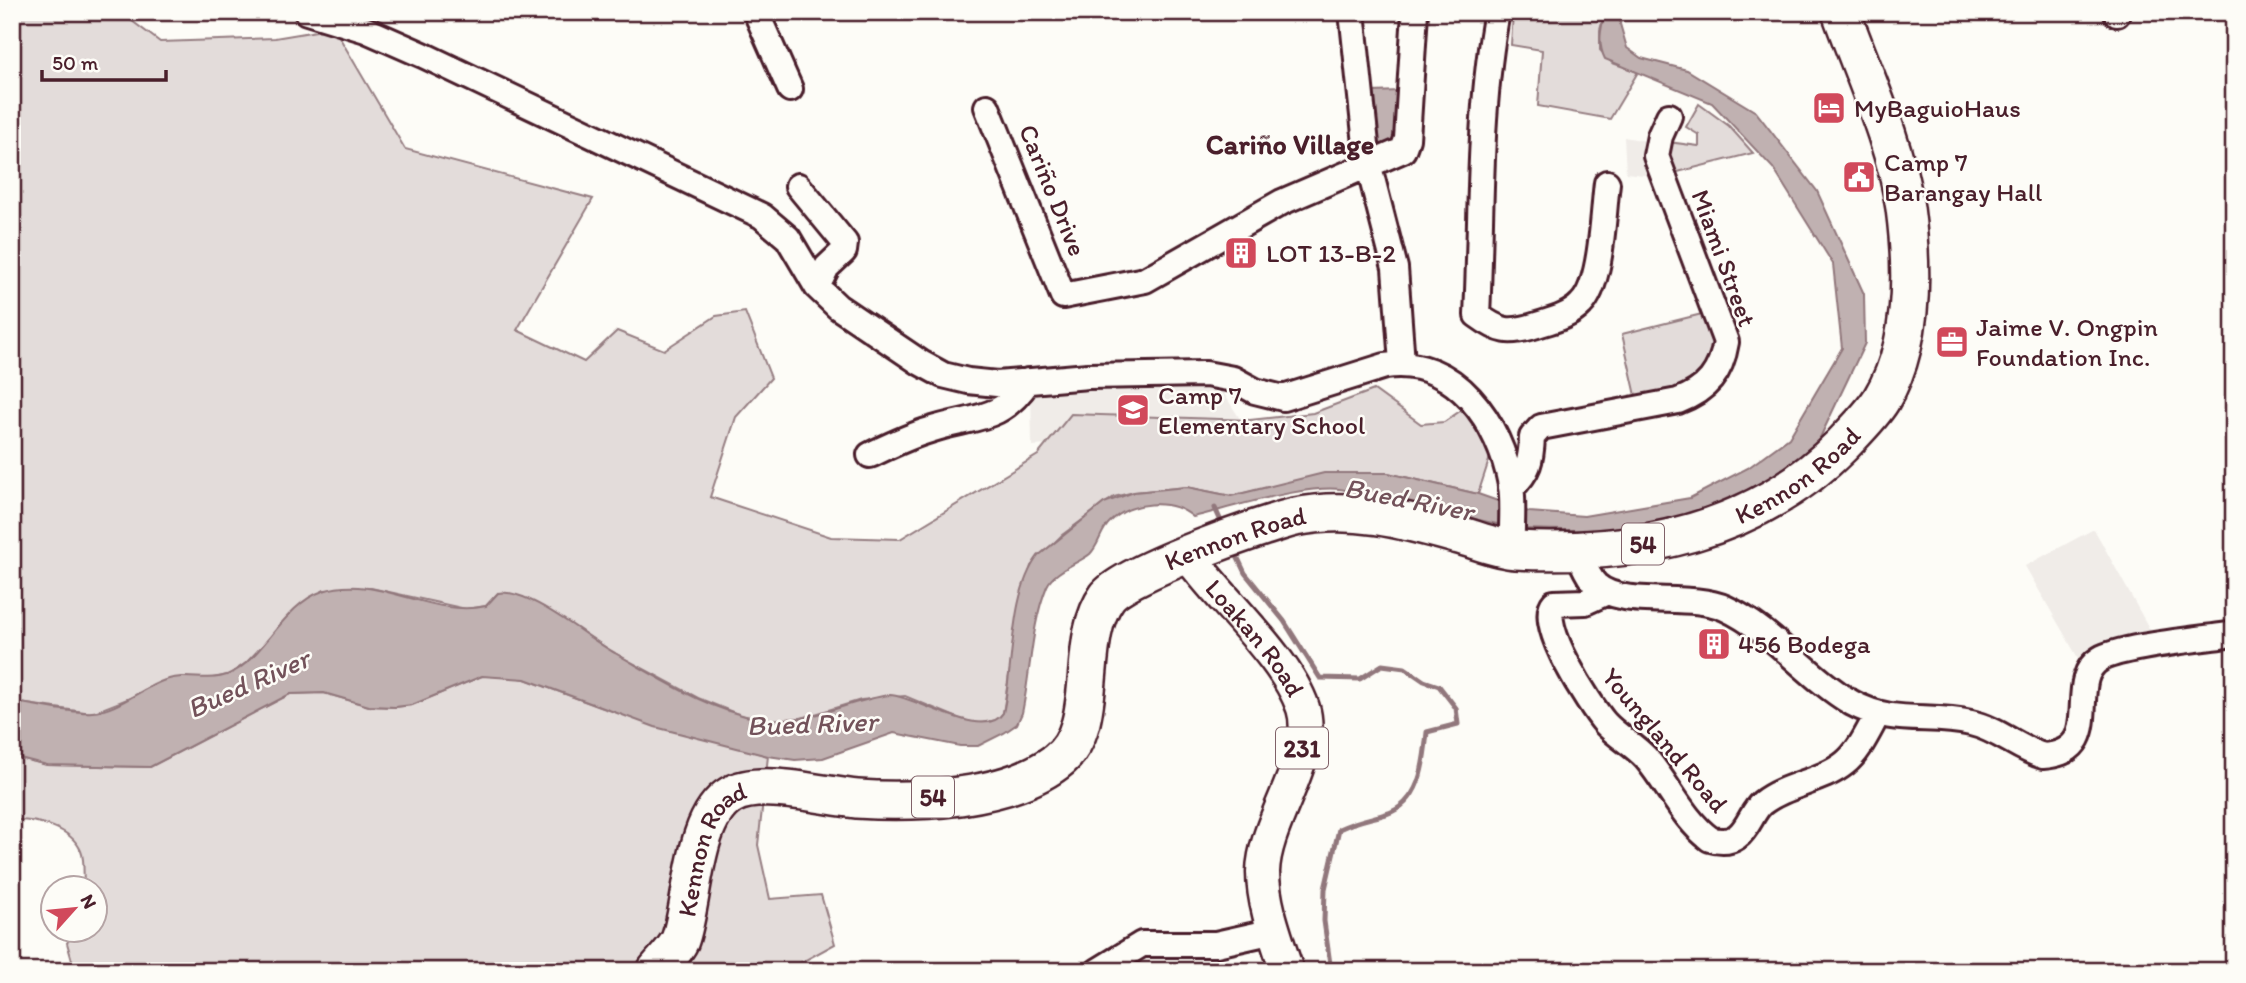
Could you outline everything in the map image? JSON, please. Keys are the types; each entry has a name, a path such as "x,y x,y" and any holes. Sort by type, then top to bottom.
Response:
{"highway":[{"name":"Kennon Road","path":"656,971 679,942 703,835 726,797 748,787 861,799 943,797 997,790 1055,763 1073,746 1083,717 1094,627 1108,595 1130,579 1250,532 1297,517 1338,513 1387,514 1511,542 1576,548 1632,546 1710,528 1753,511 1784,494 1820,467 1881,399 1899,354 1908,309 1905,213 1892,151 1841,12"}],"main road":[{"name":"Loakan Road","path":"1202,550 1282,669 1304,712 1302,748 1266,849 1264,872 1274,931 1287,971"}],"street":[{"path":"307,12 366,30 423,55 762,216 788,238 817,287 855,321 943,375 997,384 1206,374 1233,379 1255,391 1283,398 1385,366 1402,363 1425,366 1440,373 1491,423 1501,447 1511,495 1511,542"},
{"path":"756,12 790,89"},
{"path":"1352,12 1368,163 1395,268 1402,363"},
{"path":"1368,163 1396,153 1405,145 1415,12"},
{"path":"1497,12 1490,46 1477,315 1498,330 1518,330 1561,317 1582,304 1588,295 1597,262 1607,183"},
{"name":"Cariño Drive","path":"987,107 1063,296 1144,280 1282,202 1368,163"},
{"name":"Miami Street","path":"1511,495 1526,475 1531,461 1532,437 1541,426 1678,401 1701,390 1720,369 1726,342 1656,156 1660,136 1669,116"},
{"path":"798,186 845,243 844,251 827,267 817,287"},
{"path":"870,455 933,429 992,414 1008,405 1028,381"},
{"path":"1576,548 1591,580 1607,592"},
{"name":"Youngland Road","path":"1878,714 1846,762 1763,802 1748,826 1734,837 1722,841 1710,839 1672,795 1645,757 1607,725 1588,702 1556,638 1549,613 1554,603 1585,602 1607,592 1706,601 1745,620 1831,689 1878,714 1905,720 1970,723 1998,732 2036,754 2051,756 2076,741 2080,732 2087,678 2098,660 2120,652 2234,634"},
{"path":"1098,971 1142,944 1216,944 1274,931"}],"shaded area":[{"path":"12,12 120,12 160,42 275,38 334,28 405,149 593,199 517,330 584,362 617,331 664,350 716,316 745,312 771,378 736,417 710,497 831,537 900,539 1038,455 1071,414 1250,420 1313,413 1374,390 1421,424 1444,422 1466,407 1493,448 1478,494 1388,473 1274,486 1231,496 1187,487 1134,492 1114,497 1062,535 1031,566 1020,606 1003,713 997,720 980,723 965,721 905,696 861,700 802,718 763,720 740,715 698,698 614,653 543,607 498,593 486,606 466,609 371,588 324,590 285,622 246,663 228,675 202,680 183,677 92,713 12,702"},
{"path":"1513,12 1605,12 1600,30 1600,50 1612,63 1638,72 1610,119 1538,106 1542,50 1511,45"},
{"path":"1699,104 1729,126 1753,153 1662,176 1660,141 1699,146 1699,135 1686,127"},
{"path":"1624,137 1657,143 1661,177 1626,173"},
{"path":"1710,312 1723,345 1700,382 1637,400 1622,334"},
{"name":"Camp 7 Elementary School","path":"1214,378 1249,433 1032,446 1031,387"},
{"path":"2094,529 2155,639 2078,658 2025,566"},
{"path":"506,675 525,679 603,708 768,756 758,845 770,899 821,895 835,944 791,968 792,971 75,971 67,944 108,944 108,874 84,874 81,851 61,830 41,823 12,820 12,756 47,765 150,767 290,694 324,693 369,706 395,707 412,705 482,676"}],"water":[{"name":"Bued River","path":"1605,12 1622,12 1620,24 1627,48 1641,58 1687,70 1756,112 1817,191 1864,294 1865,343 1817,444 1768,481 1682,518 1607,531 1520,529 1338,489 1298,492 1193,517 1174,507 1151,504 1140,506 1119,515 1107,526 1090,554 1050,581 1034,632 1022,713 1017,724 978,746 960,746 894,733 823,758 795,760 768,756 655,727 525,679 482,676 412,705 395,707 369,706 324,693 290,694 150,767 47,765 12,756 12,702 74,712 101,711 165,680 225,676 246,663 291,613 311,596 344,587 385,591 445,607 466,608 486,606 498,593 510,593 541,605 603,646 685,692 741,715 760,719 793,719 890,695 981,723 994,721 1003,713 1017,610 1029,572 1038,556 1104,503 1134,492 1187,487 1231,496 1324,473 1388,473 1478,494 1529,512 1584,516 1690,498 1748,468 1789,438 1842,348 1833,264 1773,168 1712,103 1605,59 1600,42"},
{"path":"1400,91 1401,146 1373,146 1372,92"}],"waterway":[{"path":"1215,508 1224,528"},
{"path":"1234,550 1245,573 1284,621 1320,678 1360,679 1382,665 1405,668 1424,681 1439,686 1456,708 1458,724 1427,732 1422,769 1407,801 1386,814 1339,829 1325,889 1324,921 1331,971"}],"place":[{"name":"MyBaguioHaus","path":"1829,108"},
{"name":"Camp 7 Barangay Hall","path":"1859,177"},
{"name":"LOT 13-B-2","path":"1241,253"},
{"name":"Jaime V. Ongpin Foundation Inc.","path":"1952,342"},
{"name":"Camp 7 Elementary School","path":"1133,410"},
{"name":"456 Bodega","path":"1714,644"}],"district":[{"name":"Cariño Village","path":"1290,144"}]}
